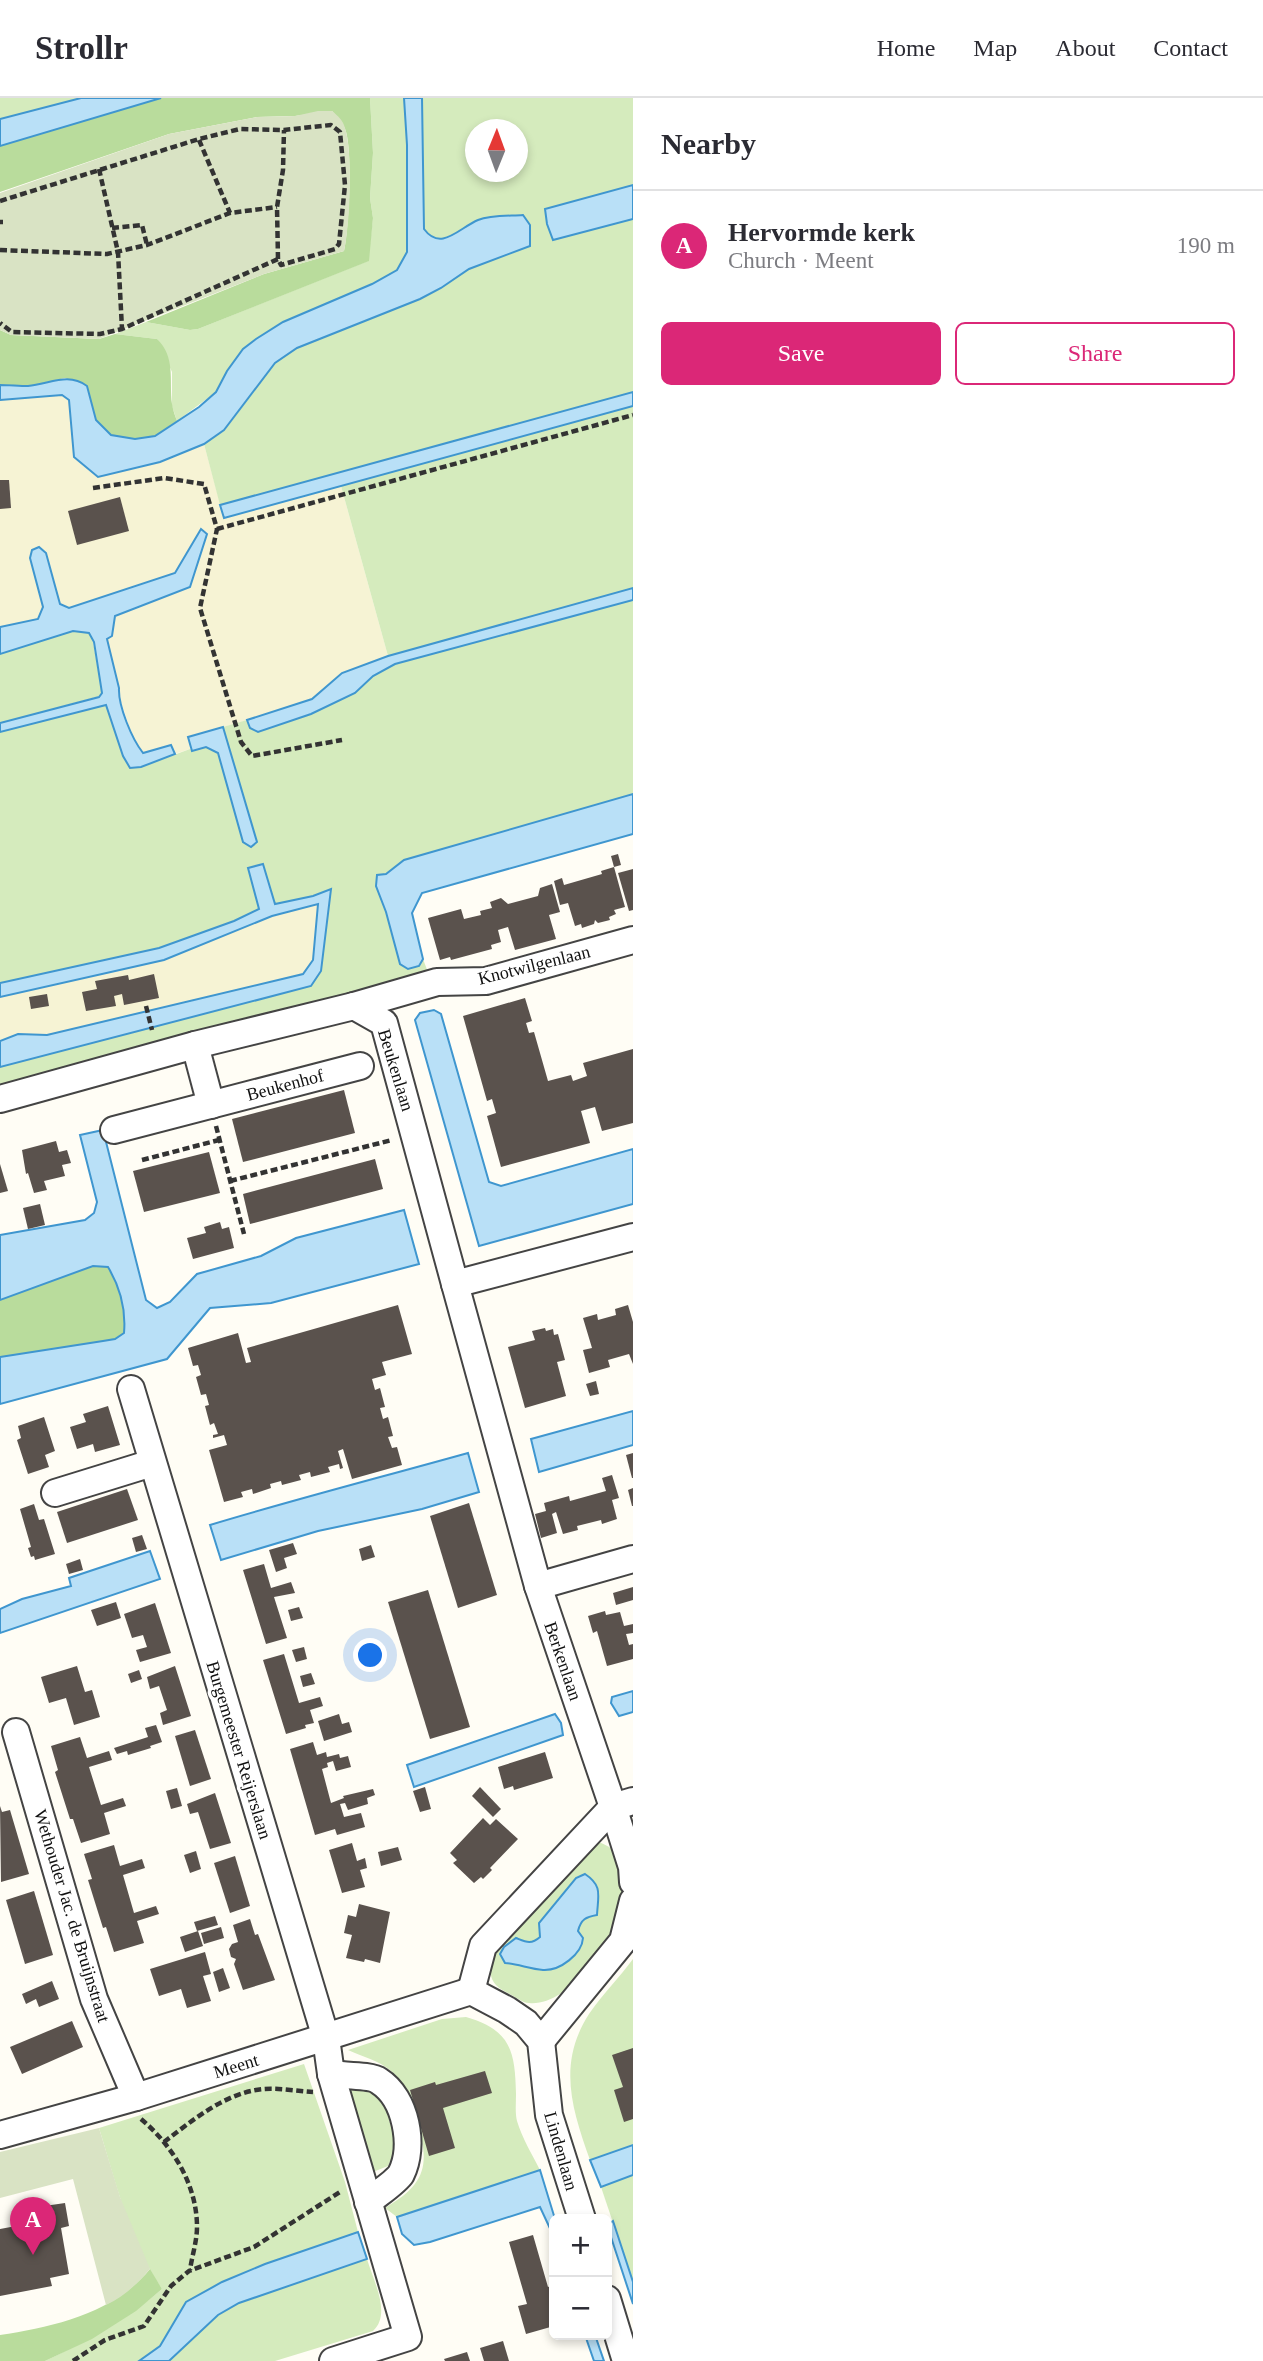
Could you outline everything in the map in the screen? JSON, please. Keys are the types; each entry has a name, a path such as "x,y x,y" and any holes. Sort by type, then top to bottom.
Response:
{"street":[{"name":"Knotwilgenlaan","path":"354,1006 438,982 486,981 633,940"},
{"path":"0,1099 195,1045 354,1006"},
{"name":"Beukenlaan","path":"354,1006 384,1023 455,1284"},
{"path":"195,1045 211,1105"},
{"name":"Beukenhof","path":"114,1130 360,1066"},
{"path":"455,1284 633,1237"},
{"name":"Berkenlaan","path":"455,1284 538,1586 623,1804"},
{"name":"Burgemeester Reijerslaan","path":"131,1389 326,2038 334,2084 408,2337 333,2361"},
{"path":"55,1493 152,1462"},
{"path":"538,1586 633,1559"},
{"name":"Wethouder Jac. de Bruijnstraat","path":"16,1732 94,1999 128,2099"},
{"path":"623,1804 633,1882"},
{"path":"623,1804 483,1946 471,1991 507,2010 526,2024 541,2041 623,1941 633,1900"},
{"name":"Meent","path":"0,2135 128,2099 471,1991"},
{"name":"Lindenlaan","path":"541,2041 549,2115 580,2214"},
{"path":"334,2084 377,2079 394,2095 404,2115 408,2143 400,2175 365,2190"},
{"path":"612,2315 626,2361"}],"path":[{"path":"0,201 199,139 240,130 284,130 331,125 340,132 345,185 339,244 335,249 281,265 278,259 277,207 283,170 284,130"},
{"path":"199,139 230,213"},
{"path":"99,169 118,252 122,329"},
{"path":"0,250 107,254 147,245 230,213 277,207"},
{"path":"112,228 142,225 147,245"},
{"path":"0,323 12,332 100,334 122,329 278,259"},
{"path":"217,530 633,415"},
{"path":"93,488 164,478 204,484 217,530 200,608 241,742 252,755 342,740"},
{"path":"146,1006 152,1030"},
{"path":"211,1105 244,1234"},
{"path":"230,1181 415,1134"},
{"path":"142,1160 219,1139"},
{"path":"164,2142 206,2111 236,2096 263,2089 334,2084"},
{"path":"128,2099 176,2158 194,2194 197,2229 189,2271"},
{"path":"73,2361 105,2340 144,2326 171,2286 189,2271 254,2247 365,2190"}],"shaded area":[{"path":"62,395 69,400 74,457 135,469 204,444 224,518 341,486 388,656 342,673 312,699 290,708 189,737 190,749 175,754 171,745 143,753 134,741 119,696 106,639 112,636 115,616 190,587 207,533 201,529 175,573 69,608 60,604 46,553 30,558 43,607 41,615 38,619 0,627 0,400"},
{"path":"318,904 313,961 303,974 47,1035 18,1034 0,1041 0,997 164,960 272,916"}],"green space":[{"path":"0,98 81,98 0,119"},
{"path":"161,98 370,98 373,153 370,198 373,218 369,261 198,329 146,322 264,274 344,251 349,208 349,153 345,129 332,111 257,117 169,134 0,192 0,146"},
{"path":"370,98 404,98 407,252 397,270 372,284 283,322 256,339 243,349 216,392 177,421 172,406 172,372 157,339 115,334 146,322 198,329 368,261 373,218 370,198 373,153"},
{"path":"422,98 633,98 633,185 546,210 553,240 633,219 633,392 220,505 204,444 225,430 275,363 297,348 420,299 469,269 530,246 432,237 424,230"},
{"path":"332,111 338,116 348,139 350,189 344,251 264,274 99,339 11,335 0,330 0,193 169,134 257,117 295,116"},
{"path":"0,330 11,335 99,339 115,334 157,339 169,361 172,404 177,421 155,436 135,439 111,435 96,420 87,386 65,378 29,386 0,385"},
{"path":"633,406 633,588 388,656 341,486"},
{"path":"633,600 633,794 404,860 376,886 408,969 419,966 423,959 429,975 0,1084 0,1067 311,985 321,971 330,889 313,896 275,904 263,865 248,868 259,909 234,921 159,948 0,983 0,732 106,705 114,729 141,767 190,749 193,751 206,747 218,753 243,842 251,847 257,842 223,727 247,720 250,728 311,714 355,693 373,676 395,664"},
{"path":"73,631 89,633 93,642 102,693 100,696 0,723 0,654"},
{"path":"94,1266 108,1267 116,1283 123,1307 124,1333 115,1339 0,1357 0,1300"},
{"path":"601,1843 607,1846 618,1858 622,1901 615,1928 597,1958 572,1985 543,2002 523,2002 494,1983 491,1967 497,1947 591,1844","holes":["576,1878 587,1917 581,1922 578,1931 528,1967 505,1963 500,1954 535,1942"]},
{"path":"633,1959 633,2145 590,2160 573,2105 573,2051 589,2014"},
{"path":"466,2017 493,2028 508,2044 514,2066 517,2121 540,2170 397,2217 385,2208 410,2190 422,2170 424,2160 416,2118 407,2092 391,2071 348,2050 442,2019"},
{"path":"304,2064 345,2182 358,2232 265,2264 222,2282 186,2302 160,2346 139,2361 45,2361 106,2329 162,2289 132,2232 99,2128"},
{"path":"353,2084 382,2096 397,2146 388,2166 373,2172 346,2085"},
{"path":"99,2128 120,2197 150,2269 130,2290 106,2305 73,2179 0,2198 0,2152"},
{"path":"633,2175 633,2282 612,2214 601,2187"},
{"path":"367,2259 381,2306 381,2316 373,2331 275,2361 169,2361 218,2315 239,2303"},
{"path":"150,2269 162,2289 136,2311 92,2339 45,2361 0,2361 0,2335 41,2328 82,2316 119,2297"}],"water":[{"path":"81,98 161,98 0,146 0,119"},
{"path":"404,98 422,98 424,229 430,236 444,238 483,218 523,215 530,225 530,246 469,269 420,299 297,348 275,363 224,430 204,444 160,462 98,477 74,457 69,400 62,395 0,400 0,385 28,386 73,380 87,386 96,420 111,435 135,439 155,436 199,407 216,392 243,349 256,339 283,322 372,284 397,270 407,252"},
{"path":"633,185 633,219 553,240 545,209"},
{"path":"633,392 633,406 224,518 220,505"},
{"path":"201,529 207,534 190,587 115,616 112,636 107,639 123,713 139,747 143,753 171,745 175,754 141,767 130,768 123,756 106,705 0,732 0,723 99,697 102,693 94,642 89,633 73,631 0,654 0,627 38,619 43,607 30,558 32,550 39,547 46,553 60,604 69,608 175,573"},
{"path":"633,588 633,600 395,664 373,676 355,693 311,714 258,732 250,728 247,720 312,699 342,673 388,656"},
{"path":"223,727 257,842 251,847 243,842 218,753 206,747 192,751 188,737"},
{"path":"633,794 633,834 422,893 412,913 423,959 419,966 408,969 400,964 376,886 377,875 386,874 404,860"},
{"path":"263,864 275,904 313,896 331,889 321,971 311,986 0,1067 0,1041 18,1034 47,1035 303,974 313,960 318,904 272,916 164,960 0,997 0,983 159,948 259,909 248,868"},
{"path":"434,1010 441,1014 489,1182 501,1186 633,1149 633,1204 479,1246 415,1020 420,1013"},
{"path":"103,1130 146,1300 157,1308 170,1302 197,1274 261,1256 296,1238 404,1210 419,1264 271,1303 210,1308 167,1359 0,1404 0,1357 115,1339 124,1333 121,1299 108,1267 93,1266 0,1300 0,1235 85,1220 94,1213 97,1202 80,1135"},
{"path":"633,1411 633,1445 539,1472 531,1439"},
{"path":"468,1453 479,1492 422,1509 318,1531 221,1560 210,1525"},
{"path":"150,1551 160,1579 0,1633 0,1609 22,1599 71,1586 69,1578"},
{"path":"633,1691 633,1712 619,1716 611,1703 612,1697"},
{"path":"555,1714 561,1723 563,1735 414,1787 407,1765"},
{"path":"585,1874 597,1887 597,1915 582,1921 578,1931 583,1938 579,1950 563,1965 550,1970 505,1963 500,1954 504,1947 516,1938 528,1942 540,1937 539,1923 576,1878"},
{"path":"633,2145 633,2175 601,2187 590,2160"},
{"path":"540,2170 553,2214 549,2214 549,2226 540,2207 414,2245 402,2234 397,2217"},
{"path":"612,2222 633,2282 633,2304 612,2240"},
{"path":"358,2232 367,2259 239,2303 218,2315 169,2361 139,2361 160,2346 186,2302 222,2282 265,2264"},
{"path":"587,2340 597,2340 604,2361 594,2361"}],"building":[{"path":"0,480 9,480 11,508 0,509"},
{"path":"120,497 129,531 77,545 68,511"},
{"path":"618,854 621,865 614,867 611,856"},
{"path":"614,867 625,907 614,910 616,914 609,917 610,920 598,923 595,920 594,924 582,928 581,924 575,926 568,903 560,905 554,881 562,878 564,885 602,874 601,871"},
{"path":"633,869 633,910 629,911 618,873"},
{"path":"552,884 560,912 549,915 556,939 515,950 508,927 498,930 501,942 491,945 492,949 451,960 450,957 440,960 428,918 461,909 464,919 481,915 480,911 492,908 490,902 501,898 508,904 538,896 540,888"},
{"path":"154,974 159,998 124,1005 122,994 114,996 116,1006 86,1011 82,992 97,989 95,981 128,975 129,980"},
{"path":"47,994 49,1006 31,1009 29,997"},
{"path":"525,998 532,1021 526,1023 529,1033 534,1032 548,1081 571,1075 573,1081 587,1076 583,1063 633,1049 633,1123 602,1131 595,1107 581,1111 590,1143 501,1167 487,1116 496,1113 492,1099 487,1101 463,1016"},
{"path":"344,1090 355,1133 243,1162 232,1119"},
{"path":"56,1141 59,1152 67,1150 71,1163 62,1165 65,1176 44,1181 47,1190 34,1193 28,1173 26,1174 22,1150"},
{"path":"209,1152 220,1193 144,1212 133,1171"},
{"path":"375,1159 383,1189 250,1224 243,1194"},
{"path":"0,1164 8,1191 0,1193"},
{"path":"40,1204 45,1225 28,1229 23,1208"},
{"path":"220,1222 222,1229 229,1227 234,1248 193,1259 187,1238 206,1233 204,1227"},
{"path":"398,1305 412,1354 382,1362 386,1375 372,1379 375,1390 380,1388 385,1407 380,1408 383,1419 388,1417 393,1436 388,1437 392,1448 397,1447 402,1465 352,1479 343,1449 338,1451 343,1468 340,1469 339,1464 328,1467 330,1472 311,1477 310,1472 299,1475 301,1480 282,1485 281,1481 270,1484 271,1488 253,1494 252,1489 241,1492 243,1497 224,1502 209,1450 227,1445 224,1435 213,1438 213,1435 218,1434 214,1423 210,1425 205,1406 209,1405 206,1394 201,1395 196,1377 201,1375 198,1365 193,1366 188,1348 238,1333 246,1363 251,1362 247,1348"},
{"path":"628,1305 633,1322 633,1364 629,1354 608,1360 610,1367 589,1373 583,1350 592,1348 583,1318 597,1314 598,1320 616,1315 615,1309"},
{"path":"545,1328 546,1331 553,1329 554,1335 558,1334 565,1360 557,1362 566,1396 525,1408 508,1347 535,1340 532,1331"},
{"path":"596,1381 599,1394 590,1396 586,1384"},
{"path":"108,1406 120,1445 95,1452 93,1444 77,1449 70,1427 86,1422 83,1414"},
{"path":"44,1417 55,1451 45,1455 49,1467 28,1474 17,1440 21,1438 18,1426"},
{"path":"633,1453 633,1478 632,1478 626,1455"},
{"path":"612,1475 619,1498 612,1500 617,1519 602,1524 601,1520 577,1526 578,1530 563,1534 556,1512 552,1514 557,1533 541,1538 535,1514 546,1511 544,1503 569,1496 570,1501 606,1491 602,1478"},
{"path":"633,1488 633,1506 632,1506 628,1490"},
{"path":"127,1489 138,1520 67,1543 57,1512"},
{"path":"469,1503 497,1595 458,1608 430,1516"},
{"path":"34,1504 39,1520 44,1519 55,1554 35,1560 28,1548 31,1547 20,1509"},
{"path":"142,1535 147,1549 136,1552 132,1538"},
{"path":"293,1543 297,1554 284,1558 287,1568 276,1572 269,1550"},
{"path":"371,1545 375,1557 362,1561 359,1549"},
{"path":"80,1559 83,1570 69,1574 66,1564"},
{"path":"264,1564 271,1588 291,1582 295,1593 274,1597 287,1638 266,1644 243,1570"},
{"path":"633,1587 633,1600 616,1605 613,1593"},
{"path":"428,1590 470,1727 430,1739 388,1602"},
{"path":"116,1602 121,1618 97,1626 91,1610"},
{"path":"155,1603 171,1653 140,1662 136,1650 147,1647 143,1635 132,1638 124,1614"},
{"path":"299,1607 303,1618 291,1621 288,1610"},
{"path":"605,1611 606,1615 620,1612 624,1626 633,1624 633,1633 626,1634 629,1645 633,1644 633,1659 607,1666 597,1631 593,1633 588,1616"},
{"path":"304,1647 307,1659 296,1662 292,1650"},
{"path":"284,1654 299,1703 320,1697 323,1706 310,1710 314,1723 286,1734 263,1660"},
{"path":"77,1666 85,1692 92,1690 100,1717 74,1725 66,1698 49,1703 41,1677"},
{"path":"175,1666 191,1716 163,1725 160,1713 167,1710 159,1686 150,1689 147,1677"},
{"path":"139,1670 142,1679 131,1683 128,1674"},
{"path":"311,1673 315,1684 303,1687 300,1676"},
{"path":"339,1714 342,1724 349,1722 352,1732 324,1741 318,1721"},
{"path":"156,1725 162,1742 128,1755 127,1751 117,1754 114,1748 148,1737 145,1728"},
{"path":"195,1730 211,1779 190,1786 175,1736"},
{"path":"80,1737 87,1758 109,1751 112,1760 89,1767 101,1805 123,1798 126,1806 104,1813 110,1834 81,1843 55,1772 58,1770 51,1746"},
{"path":"313,1742 317,1755 326,1752 327,1757 339,1754 340,1758 348,1756 351,1767 336,1771 333,1761 322,1769 331,1803 344,1798 343,1796 373,1789 375,1795 367,1798 368,1804 348,1810 345,1803 340,1804 344,1817 361,1813 365,1827 337,1835 335,1829 315,1835 290,1749"},
{"path":"545,1752 553,1778 514,1790 513,1786 504,1789 498,1767"},
{"path":"425,1787 431,1809 420,1812 413,1791"},
{"path":"480,1787 501,1809 493,1817 472,1796"},
{"path":"177,1788 182,1806 171,1809 166,1791"},
{"path":"215,1793 231,1843 210,1849 198,1812 190,1814 187,1804"},
{"path":"0,1806 2,1812 10,1810 29,1874 1,1882"},
{"path":"483,1818 490,1825 496,1819 518,1839 483,1879 481,1877 474,1883 453,1863 457,1860 450,1853"},
{"path":"352,1843 357,1861 365,1858 367,1868 360,1870 365,1887 342,1893 329,1850"},
{"path":"114,1845 120,1866 142,1859 145,1868 123,1875 134,1913 156,1906 159,1914 137,1921 144,1943 114,1952 106,1927 103,1928 88,1880 92,1879 84,1854"},
{"path":"398,1847 402,1860 381,1866 378,1852"},
{"path":"196,1851 201,1869 190,1873 184,1855"},
{"path":"235,1856 250,1906 230,1913 214,1863"},
{"path":"34,1891 53,1955 25,1964 6,1900"},
{"path":"359,1904 390,1912 380,1963 346,1958 352,1935 344,1933 348,1915 356,1917"},
{"path":"215,1916 218,1925 197,1931 194,1922"},
{"path":"250,1919 275,1980 243,1990 234,1964 236,1959 231,1957 229,1949 232,1944 238,1942 233,1925"},
{"path":"221,1927 224,1938 204,1944 201,1933"},
{"path":"198,1931 203,1946 185,1952 180,1937"},
{"path":"205,1952 211,1974 203,1976 211,2001 187,2008 181,1989 159,1996 150,1969"},
{"path":"223,1968 230,1988 219,1992 213,1972"},
{"path":"52,1981 59,1999 39,2007 36,1999 26,2004 22,1994"},
{"path":"72,2021 83,2047 22,2074 10,2047"},
{"path":"633,2048 633,2119 624,2122 614,2090 623,2087 612,2055"},
{"path":"485,2071 492,2093 443,2108 455,2148 429,2156 410,2090"},
{"path":"65,2203 69,2226 61,2228 69,2274 50,2278 52,2286 0,2296 0,2229 27,2224 24,2209"},
{"path":"533,2235 549,2287 549,2327 526,2334 518,2306 527,2304 509,2242"},
{"path":"503,2341 509,2361 484,2361 480,2348"},
{"path":"467,2352 470,2361 444,2359"}],"place":[{"name":"Hervormde kerk","path":"33,2255"}]}
